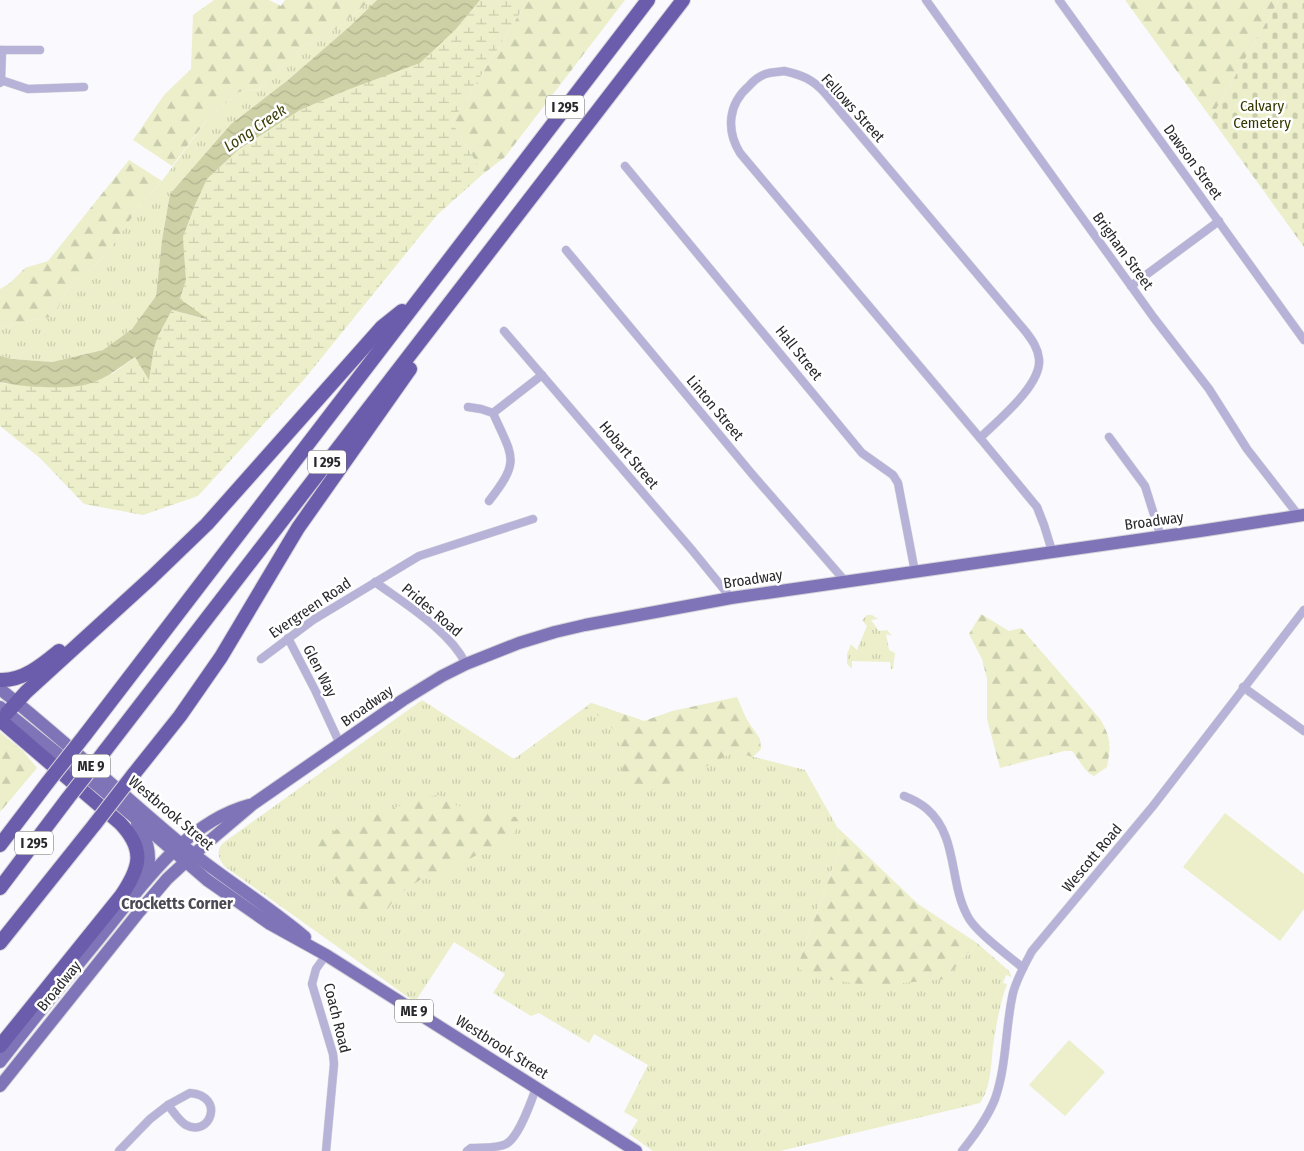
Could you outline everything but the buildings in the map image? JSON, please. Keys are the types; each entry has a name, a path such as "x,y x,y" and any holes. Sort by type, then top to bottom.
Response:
{"highway":[{"name":"I 295","path":"0,845 648,0"},
{"name":"I 295","path":"0,888 683,0"},
{"path":"0,943 185,709 232,639 273,567 298,528 550,172"},
{"path":"0,1046 121,896 134,877 138,860 137,850 133,841 120,823 2,714 139,590 217,513 382,328 420,296"},
{"path":"0,680 17,678 37,668 139,590"}],"main road":[{"name":"Broadway","path":"0,1086 144,906 189,858 253,804 403,700 466,664 562,630 731,598 1161,537 1301,515"},
{"name":"Westbrook Street","path":"0,689 189,858 207,880 270,924 326,955 636,1151"},
{"name":"Westbrook Street","path":"2,714 177,847"},
{"name":"Broadway","path":"0,1062 136,894 177,847 196,832 227,813 253,804"},
{"path":"122,806 141,830 149,853 147,871 136,894"}],"street":[{"name":"Brigham Street","path":"926,0 1154,318 1209,389 1247,449 1301,515"},
{"name":"Dawson Street","path":"1059,0 1304,340"},
{"path":"40,50 1,50 1,81 28,89 84,87"},
{"name":"Fellows Street","path":"980,438 1026,392 1038,370 1039,360 1032,340 864,138 817,85 801,75 784,71 768,74 754,81 738,98 731,114 731,134 740,153 1037,507 1052,551"},
{"name":"Hall Street","path":"625,166 862,453 892,475 898,483 915,572"},
{"path":"1131,286 1219,221"},
{"name":"Linton Street","path":"566,250 752,474 845,581"},
{"name":"Hobart Street","path":"504,331 731,598"},
{"path":"493,414 542,375"},
{"path":"468,407 481,409 493,414 511,456 511,466 504,482 489,501"},
{"path":"1108,437 1145,486 1161,537"},
{"name":"Evergreen Road","path":"261,659 313,620 419,556 533,519"},
{"name":"Prides Road","path":"375,582 426,619 455,646 466,664"},
{"name":"Wescott Road","path":"962,1151 983,1122 994,1100 1002,1074 1014,992 1032,951 1153,806 1304,610"},
{"name":"Glen Way","path":"288,638 340,744"},
{"path":"1243,687 1304,731"},
{"path":"904,796 927,808 944,830 951,849 959,899 968,918 1023,968"},
{"name":"Coach Road","path":"326,955 316,970 312,984 333,1054 334,1064 326,1151"},
{"path":"467,1151 471,1148 500,1146 507,1143 514,1136 536,1088"},
{"path":"119,1151 150,1119 168,1105 190,1093 199,1094 208,1100 212,1112 209,1121 202,1126 194,1128 185,1125 168,1105"}],"green space":[{"path":"214,0 269,0 281,6 285,0 371,0 336,29 303,46 259,89 239,92 210,116 172,166 133,140 164,95 191,69 193,15"},
{"path":"371,0 377,0 288,80 231,124 170,194 162,240 156,296 132,329 103,350 52,362 12,359 0,356 0,327 54,316 71,282 94,267 112,246 139,207 162,181 210,116 239,92 259,89 303,46 336,29"},
{"path":"480,0 528,0 452,122 483,174 437,215 302,382 198,496 143,515 84,504 40,458 0,426 0,382 6,384 112,374 135,357 149,379 158,336 172,310 207,320 180,300 186,280 183,237 207,179 238,150 300,110 347,90 456,29"},
{"path":"528,0 625,0 505,157 483,174 452,122"},
{"path":"1125,0 1279,0 1211,118"},
{"name":"Calvary Cemetery","path":"1279,0 1304,0 1304,247 1211,118"},
{"path":"129,160 162,181 139,207 112,246 94,267 71,282 54,316 0,327 0,289 10,283 25,268 48,261"},
{"path":"981,614 1009,631 1021,628 1100,719 1109,742 1107,767 1094,776 1085,769 1072,751 1064,751 1000,768 987,719 987,679 982,659 969,634"},
{"path":"867,615 872,615 878,619 871,620 879,631 887,630 892,636 886,634 889,650 895,653 893,669 891,669 890,662 852,661 852,669 847,664 847,654 851,644 857,650 867,626 862,620"},
{"path":"737,697 746,718 760,739 761,749 753,757 734,752 684,778 642,792 633,791 626,786 620,761 618,735 603,718 584,709 591,703 644,721 672,711"},
{"path":"422,700 514,759 591,703 731,751 805,770 837,827 839,850 800,959 800,969 945,979 977,943 1009,971 1012,977 1006,975 1003,983 1007,984 997,1023 990,1076 984,1097 980,1103 780,1151 653,1151 629,1134 638,1120 624,1112 648,1065 594,1034 589,1043 539,1013 531,1016 493,993 505,974 454,942 415,1002 224,866 219,854 219,848 223,843"},
{"path":"0,732 23,751 37,768 0,812"},
{"path":"438,795 456,805 480,812 516,817 520,824 501,852 477,855 444,872 420,880 397,895 387,910 381,913 360,911 309,847 308,841 418,799"},
{"path":"1225,813 1304,874 1304,909 1280,941 1183,867"},
{"path":"837,827 918,904 977,943 945,979 871,986 807,976 800,969 800,959 839,850"},
{"path":"1069,1040 1105,1072 1065,1116 1029,1085"}],"water":[{"name":"Long Creek","path":"377,0 480,0 456,29 420,63 300,110 238,150 207,179 183,237 186,280 180,299 209,320 172,310 158,336 154,348 149,380 135,357 101,379 80,386 44,387 0,382 0,356 12,359 52,362 103,350 132,329 156,296 162,240 170,194 231,124 288,80"}],"district":[{"name":"Crocketts Corner","path":"177,903"}]}
